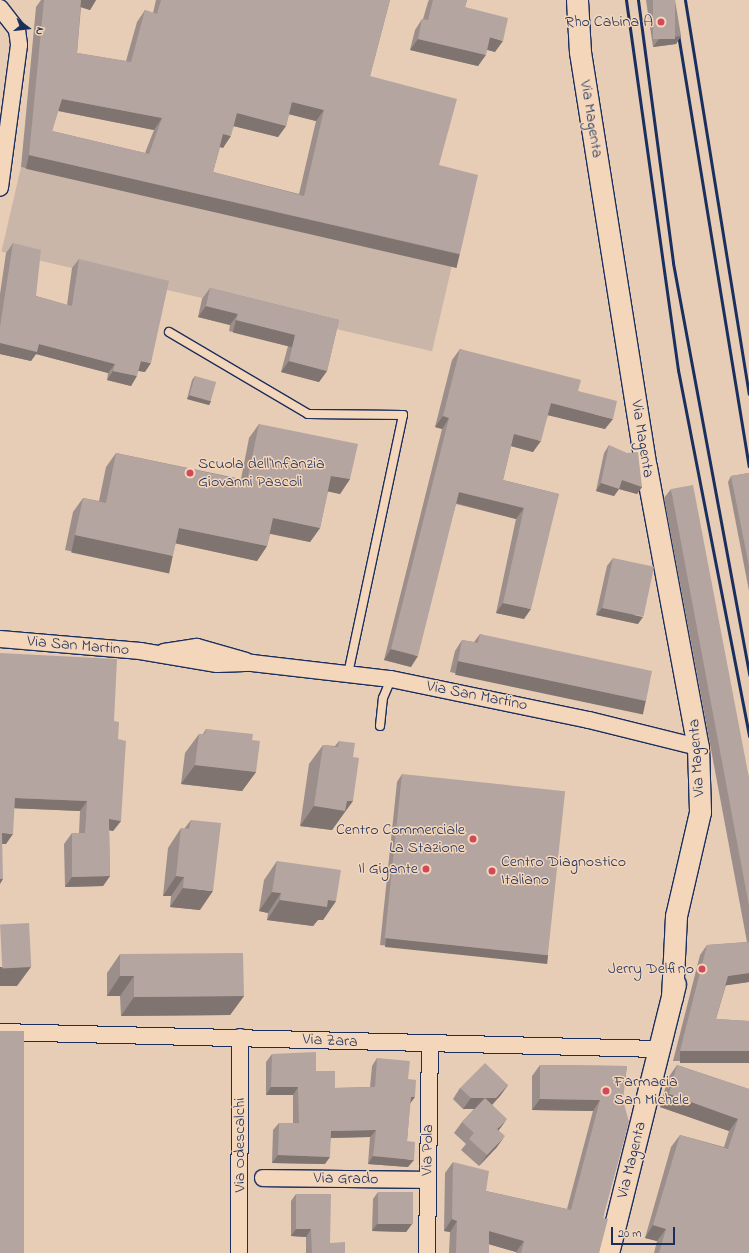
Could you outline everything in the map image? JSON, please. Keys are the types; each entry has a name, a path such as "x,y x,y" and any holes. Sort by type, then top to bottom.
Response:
{"street":[{"name":"Via Magenta","path":"577,0 580,52 644,459 698,747 700,812 687,877 676,916 672,997 608,1253"},
{"path":"0,8 17,30 19,45 0,188"},
{"name":"Via San Martino","path":"0,639 157,654 197,647 219,650 252,663 391,679 589,720 698,747"},
{"name":"Via Zara","path":"0,1032 240,1037 430,1046 659,1049"},
{"name":"Via Odescalchi","path":"239,1253 240,1037"},
{"name":"Via Pola","path":"427,1253 430,1046"},
{"name":"Via Grado","path":"263,1178 428,1180"}],"lane":[{"path":"169,332 308,414 404,415 348,673"},
{"path":"380,726 383,698 391,679"}],"shaded area":[{"path":"21,167 452,266 432,351 1,252"}],"building":[{"path":"44,0 81,0 77,53 131,62 145,10 157,14 161,0 390,0 370,76 457,99 439,165 478,175 460,254 29,155","holes":["62,99 162,118 149,154 52,131","292,102 324,110 304,196 213,172 223,134 231,136 237,113 286,126"]},
{"path":"433,0 467,0 465,7 508,18 503,41 490,37 486,55 418,39 422,19 428,20"},
{"name":"Rho Cabina A","path":"653,0 675,0 675,39 653,39"},
{"path":"13,243 41,250 36,296 72,306 79,259 169,281 151,363 141,361 137,376 113,371 115,364 39,344 37,352 0,343 0,327"},
{"path":"210,288 339,320 327,371 289,361 295,335 236,320 238,314 206,306"},
{"path":"460,349 581,380 578,391 617,401 613,419 551,403 541,441 514,434 503,480 559,494 531,609 503,603 524,508 459,492 418,656 391,649 449,418 443,416"},
{"path":"195,376 216,382 211,401 189,395"},
{"path":"259,424 358,444 350,479 331,476 320,528 273,518 267,546 179,528 173,556 75,535 83,498 106,503 116,453 247,481"},
{"path":"609,445 627,453 638,452 642,487 622,480 619,489 601,483"},
{"path":"749,473 749,566 731,476"},
{"path":"693,485 749,778 749,906 671,489"},
{"path":"613,558 654,567 643,617 602,608"},
{"path":"480,634 652,671 646,701 458,661 462,640 478,643"},
{"path":"0,653 117,659 114,721 119,722 118,739 126,741 121,821 109,819 110,876 72,877 72,833 85,833 87,801 15,798 13,834 2,833 3,879 0,879"},
{"path":"206,729 253,734 252,740 260,741 256,772 195,765 199,734 205,734"},
{"path":"339,741 355,743 353,757 359,758 353,801 347,801 345,811 314,806 323,745 338,747"},
{"name":"Centro Commerciale La Stazione","path":"402,774 565,791 548,955 385,938"},
{"path":"191,820 221,823 213,891 183,888 184,877 176,876 181,828 189,829"},
{"path":"277,861 341,870 336,901 328,900 327,907 280,900 281,893 272,892"},
{"path":"29,923 31,967 2,968 0,925"},
{"path":"749,942 749,973 728,976 716,1019 749,1021 749,1051 680,1051 707,945"},
{"path":"243,953 244,996 134,997 134,976 120,976 120,954"},
{"path":"0,1031 24,1031 24,1253 0,1253"},
{"path":"316,1052 316,1071 335,1071 335,1088 375,1087 377,1058 410,1061 408,1079 416,1080 415,1097 411,1097 407,1141 415,1142 414,1160 373,1156 376,1130 331,1131 330,1157 278,1155 279,1123 299,1123 298,1087 271,1087 272,1054"},
{"path":"485,1063 508,1085 496,1098 471,1098 460,1088"},
{"path":"540,1065 627,1066 623,1100 629,1122 603,1218 608,1219 599,1253 521,1253 524,1241 489,1231 489,1253 456,1253 457,1221 452,1219 453,1162 489,1171 486,1191 571,1210 600,1100 540,1099"},
{"path":"677,1065 749,1089 749,1253 659,1253 666,1229 653,1225 680,1135 728,1149 738,1119 669,1094"},
{"path":"485,1098 507,1119 497,1129 505,1136 487,1155 469,1139 474,1133 462,1122"},
{"path":"378,1192 413,1192 413,1224 378,1224"},
{"path":"296,1194 331,1194 330,1243 345,1242 345,1253 312,1253 311,1229 296,1229"}],"railway":[{"path":"626,0 678,370 749,736"},
{"path":"638,0 673,263 749,675"},
{"path":"685,0 749,394"},
{"path":"677,28 749,466"}],"place":[{"name":"Rho Cabina A","path":"661,22"},
{"name":"Scuola dell'Infanzia Giovanni Pascoli","path":"190,473"},
{"name":"Centro Commerciale La Stazione","path":"473,839"},
{"name":"Il Gigante","path":"426,869"},
{"name":"Centro Diagnostico Italiano","path":"492,871"},
{"name":"Jerry Delfino","path":"702,969"},
{"name":"Farmacia San Michele","path":"606,1091"}]}
